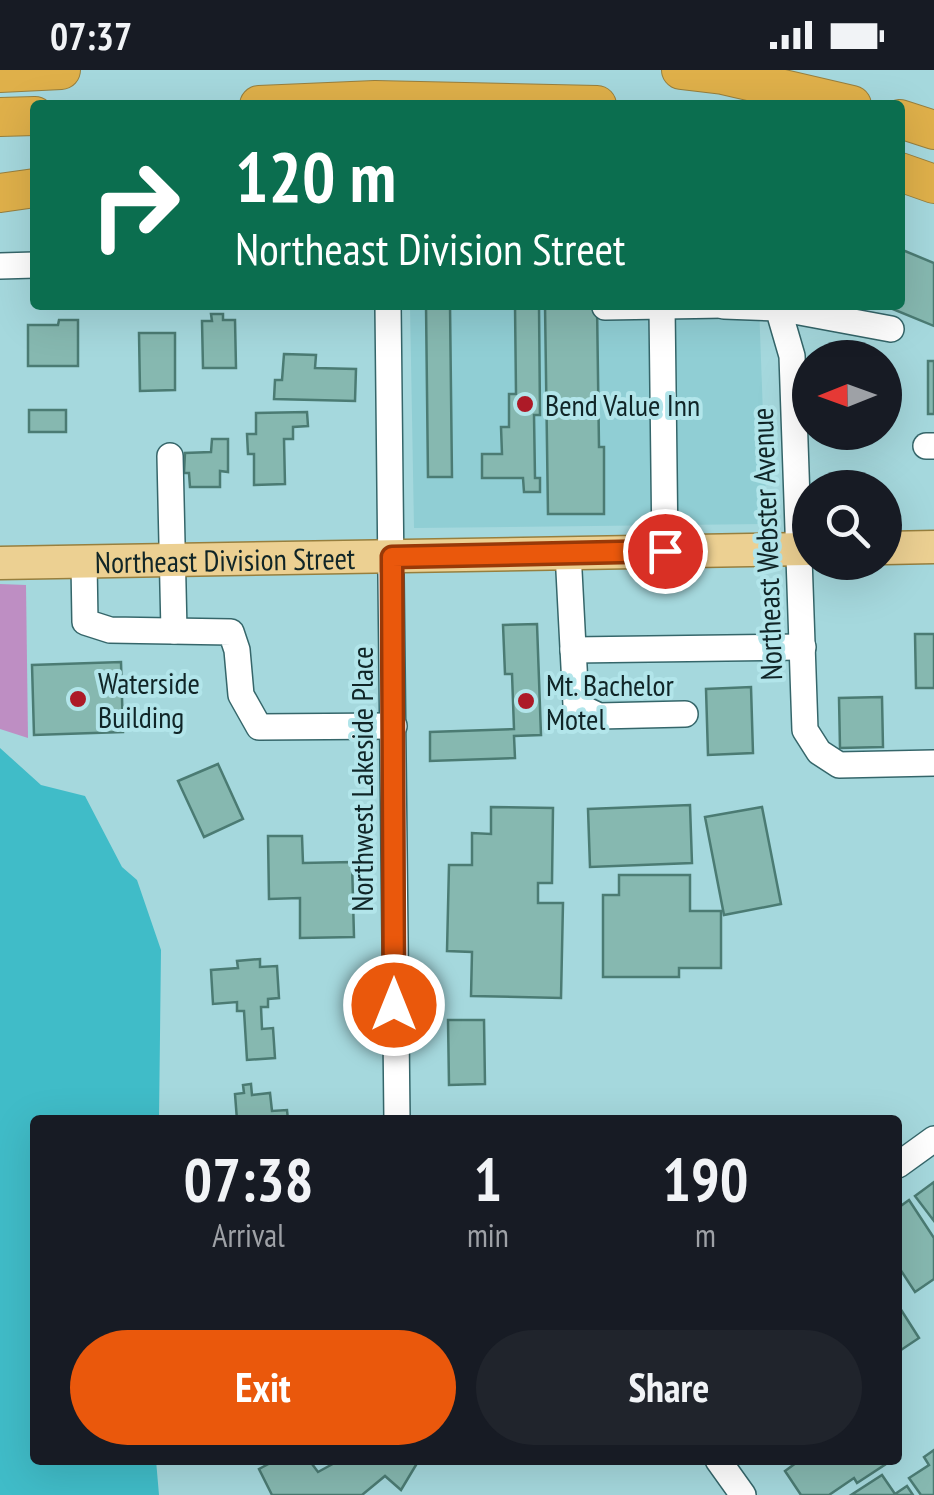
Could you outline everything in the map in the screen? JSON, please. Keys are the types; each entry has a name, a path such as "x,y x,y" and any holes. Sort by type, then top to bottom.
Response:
{"highway":[{"path":"0,73 61,70"},
{"path":"680,70 831,100"},
{"path":"0,118 30,116"},
{"path":"905,121 934,130"},
{"path":"905,174 934,184"},
{"path":"0,193 30,189"}],"main road":[{"path":"902,548 934,547"},
{"name":"Northeast Division Street","path":"0,562 792,549"}],"street":[{"path":"0,266 30,265"},
{"name":"Northwest Lakeside Place","path":"388,310 397,1115"},
{"path":"662,310 665,551"},
{"name":"Northeast Webster Avenue","path":"779,310 792,356 799,470"},
{"path":"788,310 891,330"},
{"path":"170,456 174,631"},
{"path":"568,552 576,705 599,716 684,714"},
{"path":"84,562 85,622 110,630 231,632 237,650 240,695 259,727 394,726"},
{"name":"Northeast Webster Avenue","path":"804,580 805,730 818,752 839,765 934,763"},
{"path":"573,650 803,647"},
{"path":"902,1162 934,1139"},
{"path":"722,1465 743,1495"}],"shaded area":[{"path":"410,310 759,310 767,524 414,528"},
{"path":"0,584 26,585 28,738 0,729"},
{"path":"0,748 41,785 85,796 122,867 137,880 161,950 159,1115 30,1115 30,1465 156,1465 159,1495 0,1495"}],"building":[{"path":"905,251 934,263 934,326 895,310 905,310"},
{"path":"426,310 450,310 452,477 428,477"},
{"name":"Bend Value Inn","path":"515,310 539,310 540,415 534,415 535,478 540,478 540,492 524,492 523,478 482,478 482,454 502,454 501,427 509,427 509,394 516,394"},
{"path":"545,310 597,310 604,514 548,514"},
{"path":"211,314 235,320 236,368 203,368 202,321 212,321"},
{"path":"59,320 78,320 78,366 28,366 28,325 58,325"},
{"path":"139,333 175,333 175,390 140,391"},
{"path":"284,354 316,355 315,368 356,369 355,401 274,399 275,380 282,380"},
{"path":"928,361 934,361 934,414 928,414"},
{"path":"29,410 66,410 66,432 29,432"},
{"path":"307,412 308,426 293,427 293,439 284,439 285,484 254,485 254,454 248,454 247,434 256,434 256,413"},
{"path":"212,439 228,439 228,472 220,471 220,487 190,487 189,473 184,473 185,453 211,452"},
{"name":"Mt. Bachelor Motel","path":"537,624 541,735 514,736 515,758 430,761 430,732 514,729 512,674 505,674 503,625"},
{"path":"915,634 934,634 934,688 916,688"},
{"name":"Waterside Building","path":"121,662 123,732 34,735 32,665"},
{"path":"751,687 753,753 708,755 706,689"},
{"path":"882,697 883,747 840,748 839,698"},
{"path":"218,764 243,819 204,837 178,781"},
{"path":"690,805 692,863 590,867 588,809"},
{"path":"491,807 553,808 552,883 538,883 538,903 563,903 561,998 471,996 472,952 447,951 449,865 472,865 472,833 491,834"},
{"path":"762,807 781,904 724,915 705,817"},
{"path":"268,836 302,836 303,863 352,862 354,937 300,938 300,898 269,899"},
{"path":"619,875 690,875 690,911 721,911 721,968 679,968 679,977 603,977 603,895 619,895"},
{"path":"260,959 260,967 277,966 279,998 268,999 268,1007 261,1007 262,1029 273,1028 275,1058 247,1060 244,1011 237,1011 237,1002 213,1004 211,970 238,968 237,961"},
{"path":"448,1020 484,1020 485,1084 449,1085"},
{"path":"251,1084 252,1095 270,1093 272,1111 287,1110 288,1115 237,1115 235,1094 244,1093 243,1085"},
{"path":"934,1182 934,1221 915,1196"},
{"path":"909,1200 934,1238 934,1279 915,1292 902,1272 902,1205"},
{"path":"902,1311 919,1338 902,1349"},
{"path":"934,1450 934,1495 921,1495 909,1478 929,1465 924,1457"},
{"path":"267,1465 313,1465 318,1472 331,1465 416,1465 401,1490 385,1476 362,1495 272,1495 259,1469"},
{"path":"793,1465 884,1465 857,1483 854,1478 829,1495 801,1495 785,1471"},
{"path":"882,1475 895,1494 907,1486 913,1495 851,1495"}],"place":[{"name":"Bend Value Inn","path":"525,404"},
{"name":"Waterside Building","path":"78,699"},
{"name":"Mt. Bachelor Motel","path":"526,701"}],"route":[{"path":"394,1005 392,557 665,551"}]}
